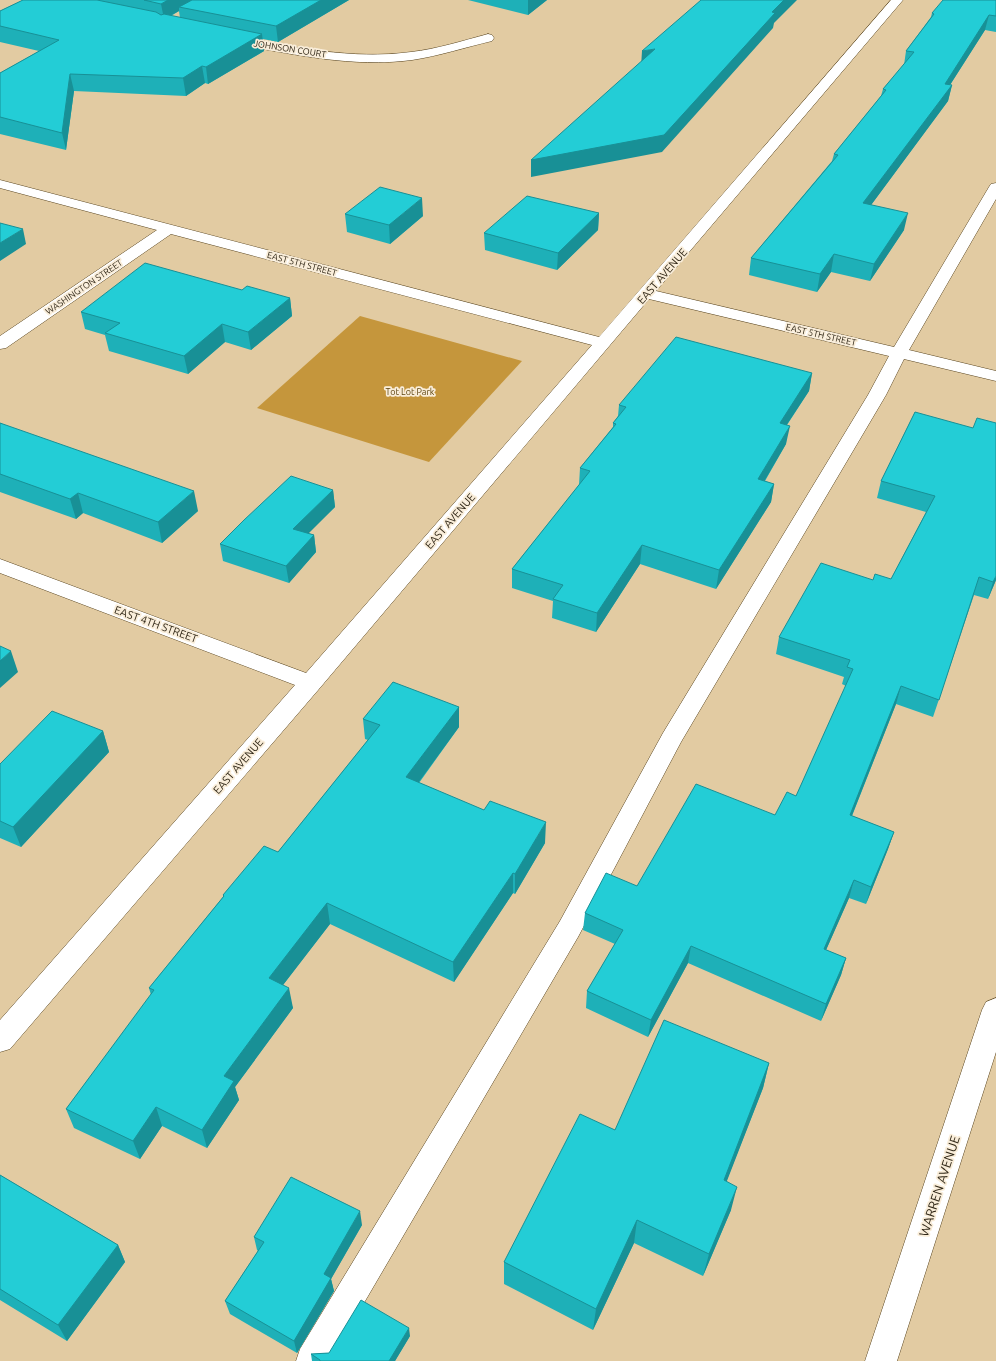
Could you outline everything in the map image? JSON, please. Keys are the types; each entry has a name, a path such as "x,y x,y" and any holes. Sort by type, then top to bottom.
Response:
{"street":[{"name":"EAST AVENUE","path":"0,1040 647,294 897,0"},
{"name":"JOHNSON COURT","path":"225,38 278,48 350,57 371,58 410,56 488,38"},
{"name":"EAST 5TH STREET","path":"0,184 603,343"},
{"path":"312,1361 565,936 671,739 877,395 899,353 996,187"},
{"name":"WASHINGTON STREET","path":"0,344 168,229"},
{"name":"EAST 5TH STREET","path":"647,294 996,376"},
{"name":"EAST 4TH STREET","path":"0,566 311,682"},
{"name":"WARREN AVENUE","path":"881,1361 996,1010"}],"green space":[{"name":"Tot Lot Park","path":"360,316 522,361 429,462 257,408"}],"building":[{"path":"23,0 97,0 156,12 161,15 164,14 262,34 206,67 202,66 183,78 70,74 62,133 0,117 0,73 59,40 0,26 0,11"},
{"path":"144,0 168,0 161,4"},
{"path":"192,0 321,0 276,26 179,7"},
{"path":"701,0 784,0 772,12 775,13 664,135 531,160 655,49 642,51"},
{"path":"943,0 996,0 996,16 989,15 945,84 952,85 863,203 908,213 874,264 834,254 820,274 751,258 838,155 834,154 886,90 883,89 914,52 906,51 934,14 932,13"},
{"path":"380,187 422,198 389,225 345,214"},
{"path":"527,196 599,213 558,253 484,233"},
{"path":"0,223 23,229 0,243"},
{"path":"145,263 242,290 247,286 290,298 248,332 222,324 184,356 105,333 120,323 81,312"},
{"path":"676,337 812,373 780,423 790,426 758,479 774,484 719,570 642,545 597,613 553,599 563,585 512,569 590,471 580,468 616,424 613,423 626,407 619,405"},
{"path":"915,412 973,428 977,418 996,423 996,576 993,582 979,577 939,700 901,686 850,815 894,832 871,887 854,880 824,949 846,958 826,1004 691,946 651,1020 587,991 623,930 585,913 606,873 637,886 696,784 775,815 787,792 796,796 853,669 847,667 850,660 779,637 821,563 873,580 875,574 891,579 935,496 881,481"},
{"path":"0,423 194,491 158,522 78,493 70,499 0,474"},
{"path":"291,476 333,490 293,529 314,535 286,566 220,544 244,520"},
{"path":"0,646 11,651 0,661"},
{"path":"393,682 459,707 406,777 484,810 490,801 546,822 515,874 513,873 453,962 327,903 269,978 289,988 224,1076 234,1081 202,1130 156,1107 133,1141 66,1109 154,990 149,988 224,896 223,895 264,846 278,852 380,725 363,719"},
{"path":"52,711 103,731 13,827 0,821 0,764"},
{"path":"664,1020 769,1063 724,1180 737,1187 709,1254 637,1220 596,1309 504,1262 580,1114 615,1130"},
{"path":"0,1175 118,1245 58,1325 0,1289"},
{"path":"291,1177 360,1211 324,1274 331,1278 294,1341 225,1301 264,1242 254,1237"},
{"path":"361,1300 409,1328 389,1361 320,1361 311,1354 329,1353"}]}
